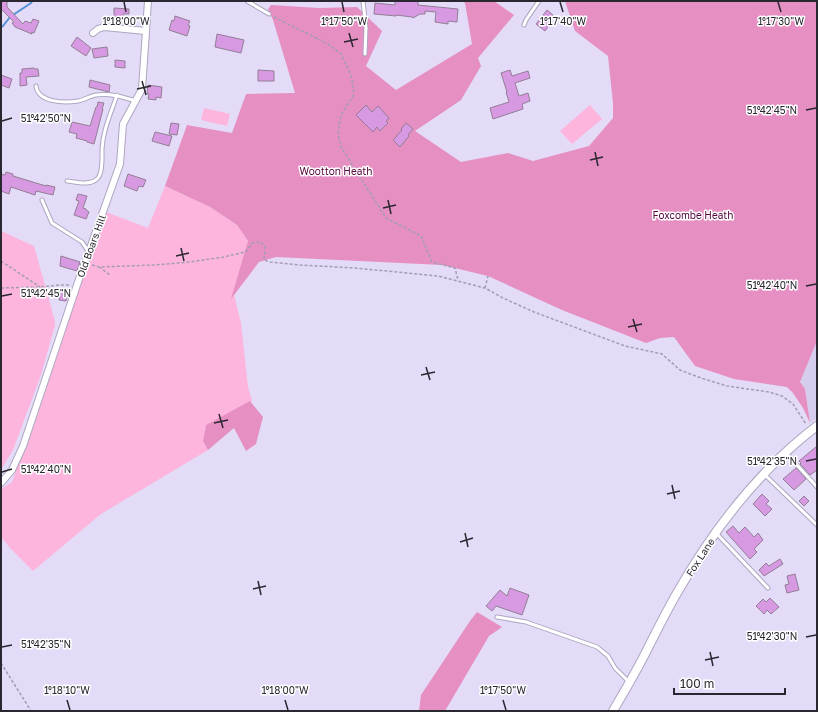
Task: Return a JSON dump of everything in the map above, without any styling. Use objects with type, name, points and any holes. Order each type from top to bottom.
[{"type":"street","name":"Old Boars Hill","points":[[1,483],[12,470],[23,446],[77,285],[120,164],[123,124],[142,89],[148,1]]},
{"type":"street","points":[[93,33],[104,26],[146,31]]},
{"type":"street","name":"Fox Lane","points":[[613,711],[678,592],[715,533],[764,474],[785,453],[814,428]]},
{"type":"lane","points":[[247,1],[269,14]]},
{"type":"lane","points":[[363,1],[366,28],[365,54]]},
{"type":"lane","points":[[524,25],[539,1]]},
{"type":"lane","points":[[36,86],[40,96],[45,99],[61,102],[77,101],[95,95],[117,95],[136,101]]},
{"type":"lane","points":[[67,181],[88,183],[99,178],[106,128],[117,95]]},
{"type":"lane","points":[[42,200],[52,223],[82,242],[89,253]]},
{"type":"lane","points":[[785,453],[817,487]]},
{"type":"lane","points":[[764,474],[817,525]]},
{"type":"lane","points":[[715,533],[768,588]]},
{"type":"lane","points":[[497,617],[526,622],[597,647],[608,656],[616,668],[630,682]]},
{"type":"path","points":[[269,14],[284,23],[328,44],[341,54],[351,76],[354,90],[353,96],[341,115],[338,133],[341,147],[386,218],[421,236],[432,262],[455,268],[458,280]]},
{"type":"path","points":[[99,267],[155,265],[224,257],[245,252],[253,242],[261,242],[265,247],[264,260],[270,262],[407,272],[458,280],[485,288],[534,312],[625,346],[662,354],[680,370],[701,378],[727,386],[769,392],[782,396],[793,404],[814,428]]},
{"type":"path","points":[[1,261],[40,287]]},
{"type":"path","points":[[86,263],[99,267],[110,275]]},
{"type":"path","points":[[485,288],[488,276]]},
{"type":"path","points":[[1,288],[77,285]]},
{"type":"path","points":[[1,663],[31,711]]},
{"type":"shaded area","points":[[590,105],[602,119],[572,144],[560,131]]},
{"type":"shaded area","points":[[204,108],[230,114],[227,126],[201,120]]},
{"type":"shaded area","points":[[165,186],[210,207],[237,225],[248,241],[234,295],[241,323],[248,387],[252,401],[206,425],[203,441],[208,450],[101,514],[33,571],[1,537],[1,489],[12,482],[106,212],[148,228]]},
{"type":"shaded area","points":[[1,231],[34,246],[55,325],[41,375],[13,450],[1,470]]},
{"type":"shaded area","points":[[817,341],[817,418],[810,423],[805,389],[800,382]]},
{"type":"green space","points":[[462,1],[494,1],[514,15],[478,58],[481,66],[461,100],[415,131],[461,162],[508,153],[533,161],[589,146],[613,118],[613,103],[608,56],[575,31],[565,1],[817,1],[817,341],[800,382],[805,389],[810,423],[803,408],[787,387],[734,379],[695,366],[674,337],[660,338],[646,343],[562,310],[488,276],[442,265],[276,257],[259,262],[231,299],[248,241],[237,225],[210,207],[165,186],[187,125],[232,133],[246,94],[295,93],[273,20],[268,9],[271,5],[319,8],[357,7],[382,31],[366,66],[396,90],[472,44],[465,3]]},
{"type":"green space","points":[[250,401],[263,417],[256,444],[246,451],[234,428],[208,450],[203,441],[206,425]]},
{"type":"green space","points":[[477,612],[502,627],[489,636],[445,711],[419,711],[421,695]]},
{"type":"building","points":[[1,1],[7,1],[7,7],[23,24],[25,21],[31,23],[33,19],[39,21],[34,33],[32,32],[32,34],[15,27],[12,23],[14,22],[1,9]]},
{"type":"building","points":[[395,1],[418,1],[418,5],[458,9],[457,22],[448,21],[448,24],[435,22],[436,12],[425,11],[425,14],[420,14],[413,18],[396,15],[374,14],[375,3],[395,5]]},
{"type":"building","points":[[114,8],[129,9],[129,14],[123,14],[123,18],[114,17]]},
{"type":"building","points":[[547,10],[553,15],[548,22],[550,24],[545,31],[536,24]]},
{"type":"building","points":[[175,16],[190,21],[187,36],[169,30]]},
{"type":"building","points":[[217,34],[244,40],[241,53],[215,47]]},
{"type":"building","points":[[77,37],[91,48],[86,56],[71,46]]},
{"type":"building","points":[[107,47],[108,56],[94,58],[92,49]]},
{"type":"building","points":[[115,60],[125,61],[125,68],[115,67]]},
{"type":"building","points":[[22,69],[38,69],[39,76],[26,77],[27,85],[20,86],[20,73],[22,73]]},
{"type":"building","points":[[258,70],[274,71],[274,81],[258,81]]},
{"type":"building","points":[[510,70],[512,76],[528,71],[530,78],[515,83],[519,96],[528,93],[530,101],[522,104],[523,109],[493,119],[490,108],[509,102],[501,73]]},
{"type":"building","points":[[1,75],[12,79],[9,88],[1,85]]},
{"type":"building","points":[[90,80],[110,85],[109,92],[89,87]]},
{"type":"building","points":[[148,85],[162,87],[161,98],[156,97],[156,100],[148,99]]},
{"type":"building","points":[[98,102],[104,103],[94,144],[76,138],[77,134],[69,132],[72,122],[90,126]]},
{"type":"building","points":[[366,105],[372,112],[378,106],[389,118],[386,121],[388,123],[380,131],[377,127],[373,132],[356,115]]},
{"type":"building","points":[[171,123],[179,124],[177,135],[169,134]]},
{"type":"building","points":[[406,123],[413,129],[400,147],[393,140]]},
{"type":"building","points":[[155,132],[172,136],[169,146],[152,141]]},
{"type":"building","points":[[6,172],[13,174],[13,176],[46,186],[55,187],[53,195],[36,191],[35,195],[11,187],[9,194],[1,191],[1,174],[5,175]]},
{"type":"building","points":[[128,174],[146,180],[143,187],[139,186],[137,191],[124,186]]},
{"type":"building","points":[[78,194],[87,196],[83,208],[89,212],[86,219],[74,215],[79,201],[76,200]]},
{"type":"building","points":[[61,256],[80,262],[77,271],[60,266]]},
{"type":"building","points":[[62,288],[69,290],[66,301],[59,300]]},
{"type":"building","points":[[817,446],[817,470],[810,475],[799,461]]},
{"type":"building","points":[[796,468],[806,479],[794,490],[783,479]]},
{"type":"building","points":[[762,494],[769,501],[766,504],[772,509],[765,516],[753,504]]},
{"type":"building","points":[[804,496],[809,501],[804,506],[799,501]]},
{"type":"building","points":[[733,526],[739,533],[745,527],[754,537],[758,533],[763,540],[754,549],[757,552],[750,559],[726,532]]},
{"type":"building","points":[[780,559],[783,564],[764,576],[759,570],[766,563],[769,566]]},
{"type":"building","points":[[795,574],[799,590],[787,593],[785,585],[789,584],[787,576]]},
{"type":"building","points":[[510,588],[529,595],[522,615],[496,606],[492,611],[486,606],[500,590],[507,596]]},
{"type":"building","points":[[770,598],[779,607],[771,614],[767,610],[764,614],[756,606],[763,599],[766,602]]},
{"type":"waterway","points":[[1,27],[10,17],[32,1]]},
{"type":"park label","name":"Wootton Heath","points":[[336,171]]},
{"type":"park label","name":"Foxcombe Heath","points":[[693,215]]}]
